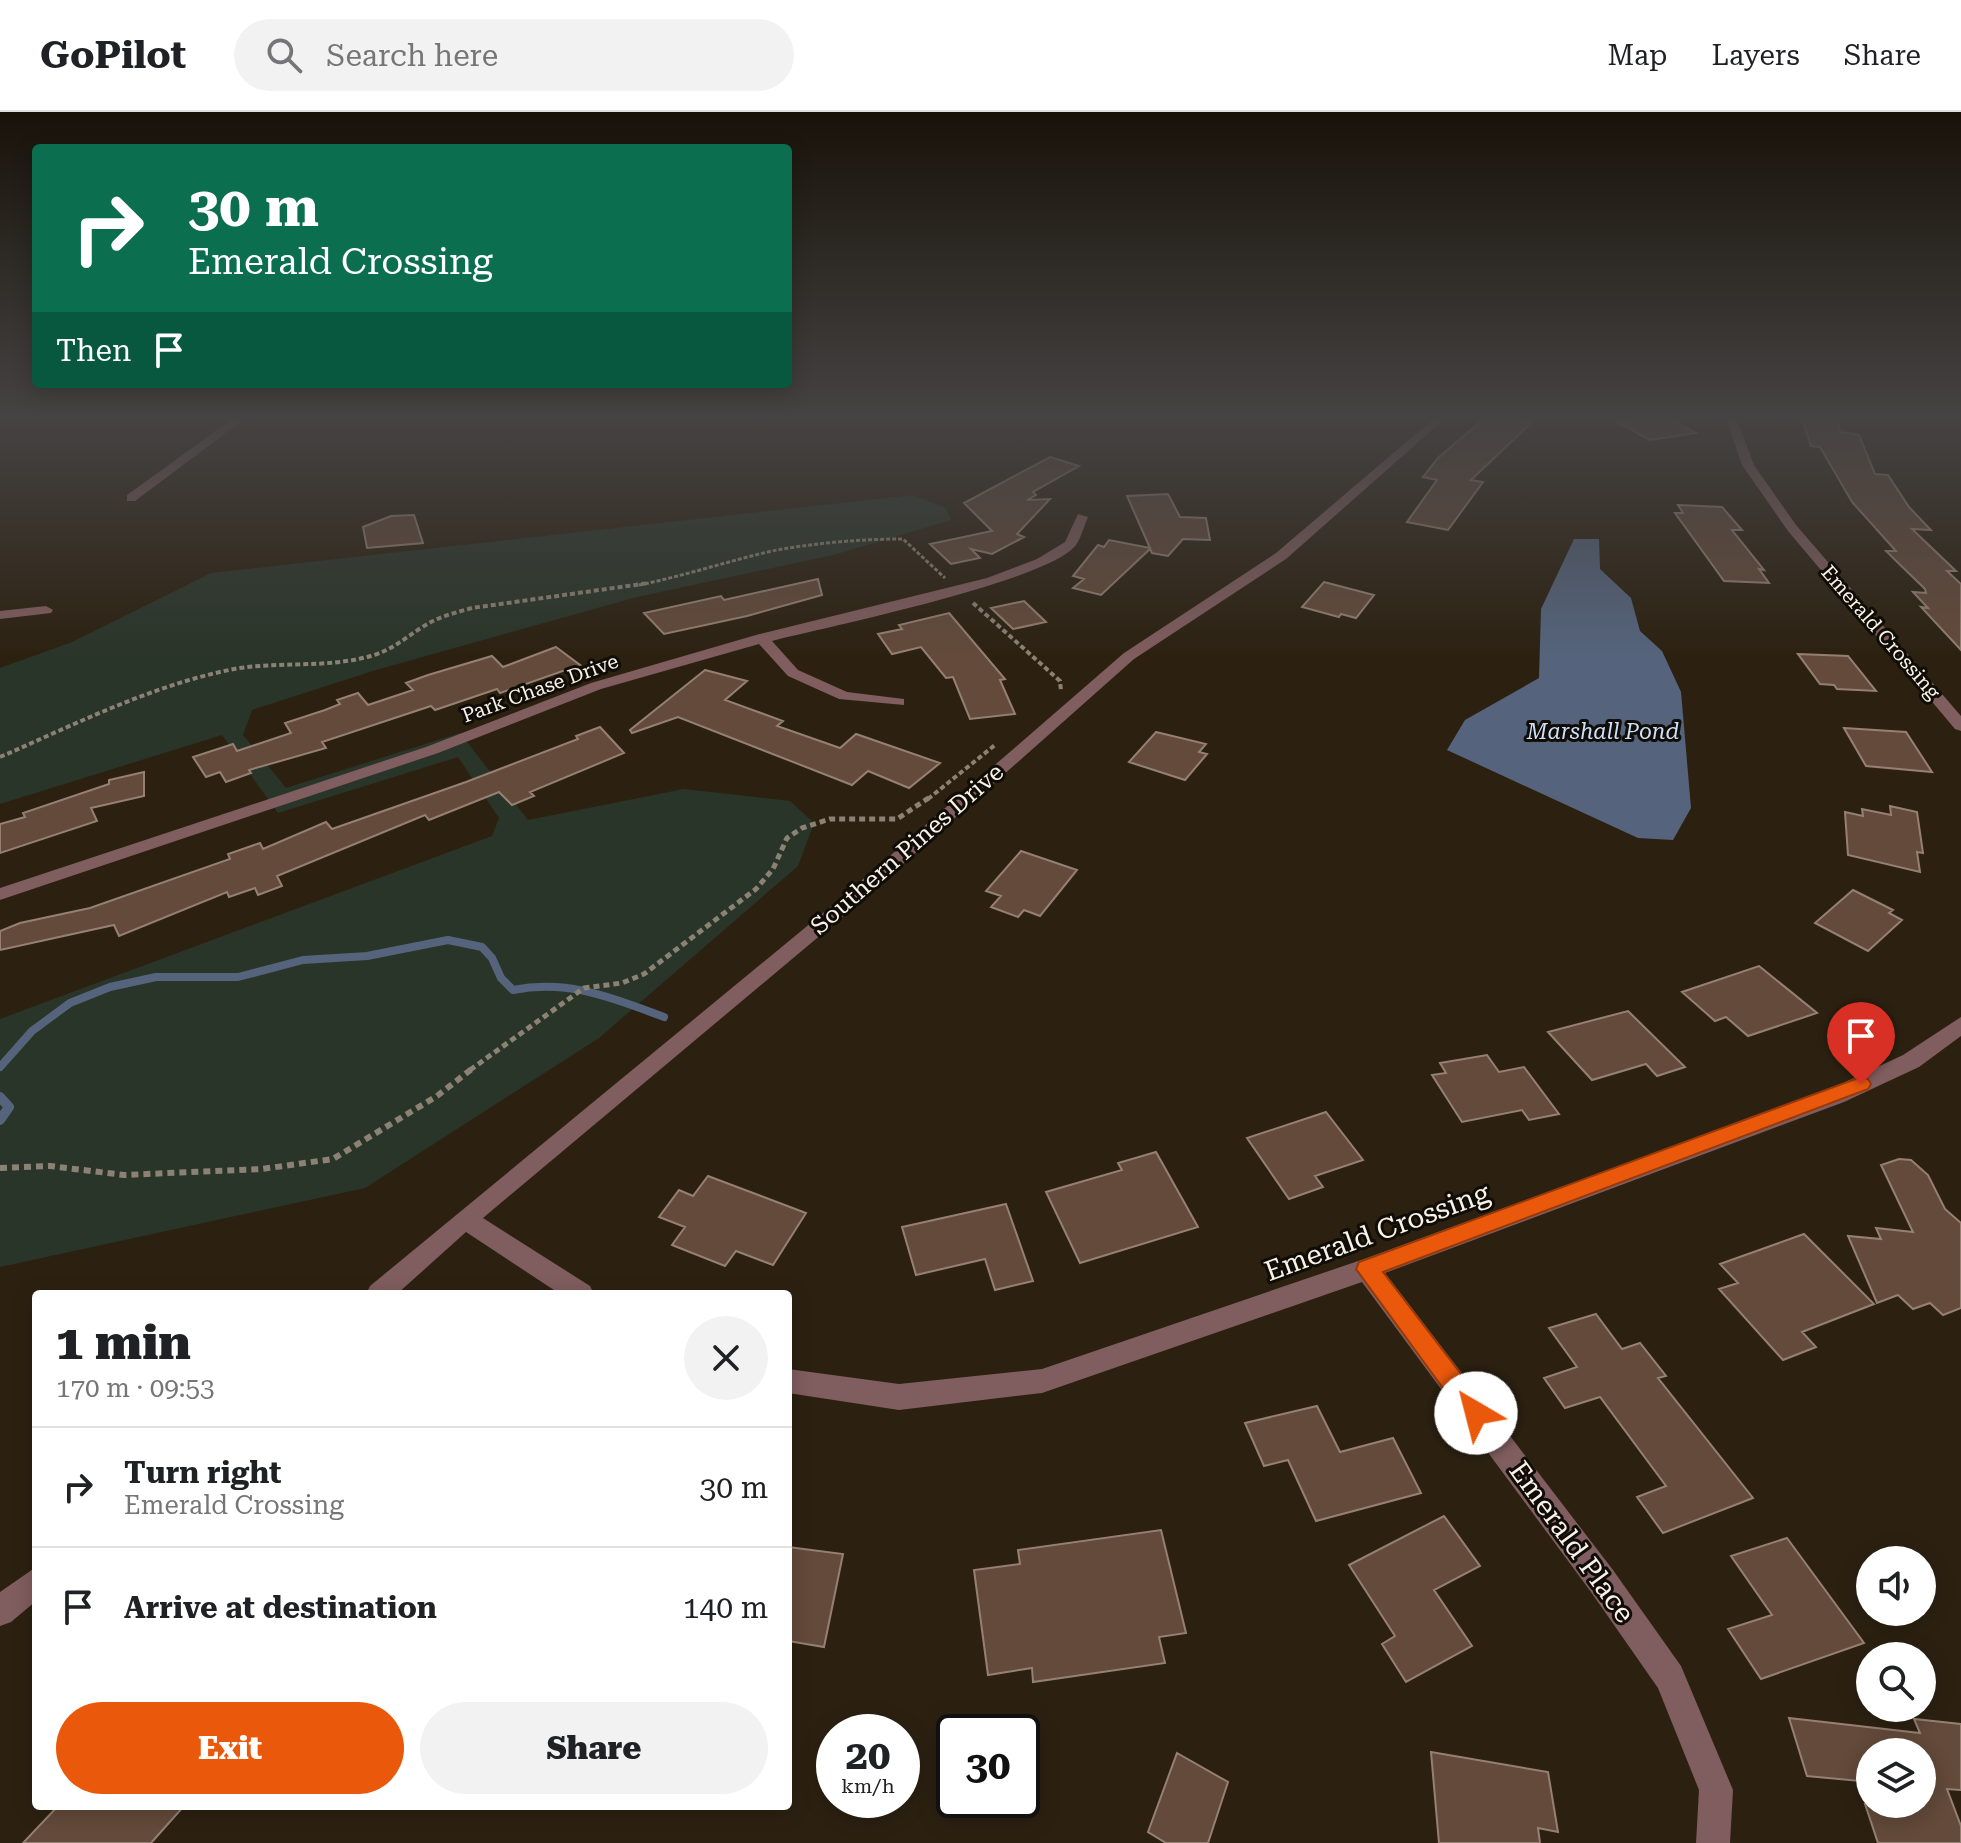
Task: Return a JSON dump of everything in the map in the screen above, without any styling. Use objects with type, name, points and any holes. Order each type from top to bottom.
[{"type":"street","name":"Southern Pines Drive","points":[[384,1290],[853,898],[1129,656],[1281,556],[1351,496]]},
{"type":"street","name":"Emerald Crossing","points":[[1769,496],[1792,528],[1961,726]]},
{"type":"street","name":"Park Chase Drive","points":[[0,894],[432,750],[596,686],[761,638],[992,581],[1042,562],[1070,544],[1082,517]]},
{"type":"street","points":[[0,615],[46,610]]},
{"type":"street","points":[[761,638],[793,673],[844,696],[899,702]]},
{"type":"street","name":"Emerald Crossing","points":[[792,1382],[899,1397],[1042,1381],[1367,1269],[1836,1096],[1911,1061],[1961,1025]]},
{"type":"street","points":[[465,1219],[575,1290]]},
{"type":"street","name":"Emerald Place","points":[[1367,1269],[1602,1581],[1670,1677],[1716,1790],[1713,1843]]},
{"type":"street","points":[[0,1611],[32,1585]]},
{"type":"path","points":[[0,757],[171,686],[236,669],[343,661],[374,655],[402,643],[422,627],[445,615],[472,608],[636,586],[686,576],[774,551],[883,539],[903,539],[1060,681],[1061,691],[1049,701]]},
{"type":"path","points":[[0,1168],[50,1166],[124,1175],[262,1169],[333,1159],[437,1096],[514,1036],[584,988],[622,983],[644,974],[756,889],[773,869],[787,838],[802,828],[830,819],[897,819],[916,809],[1001,740]]},
{"type":"green space","points":[[906,496],[915,496],[946,508],[951,520],[837,554],[637,597],[376,670],[252,710],[243,735],[286,788],[460,733],[528,820],[684,789],[790,801],[814,823],[798,866],[599,1038],[365,1188],[0,1267],[0,1019],[492,836],[499,818],[458,757],[278,813],[222,735],[0,804],[0,668],[72,642],[211,573]]},
{"type":"water","name":"Marshall Pond","points":[[1574,539],[1599,539],[1600,569],[1631,598],[1640,631],[1662,651],[1681,692],[1691,808],[1673,840],[1638,838],[1447,750],[1465,720],[1539,678],[1541,609]]},
{"type":"building","points":[[977,496],[1035,496],[1027,500],[1050,499],[1017,534],[1024,537],[992,554],[971,549],[980,558],[951,564],[930,544],[992,531],[964,503]]},
{"type":"building","points":[[1127,496],[1169,496],[1180,517],[1206,518],[1210,540],[1183,539],[1168,556],[1152,553],[1150,549],[1101,595],[1073,588],[1084,579],[1073,576],[1098,545],[1104,547],[1109,540],[1150,548]]},
{"type":"building","points":[[1426,496],[1473,496],[1448,530],[1407,522]]},
{"type":"building","points":[[1848,496],[1902,496],[1931,530],[1912,529],[1956,571],[1947,571],[1961,584],[1961,650],[1921,607],[1928,608],[1913,592],[1926,593],[1925,589],[1886,551],[1896,551]]},
{"type":"building","points":[[1678,505],[1722,507],[1742,530],[1732,530],[1764,570],[1759,569],[1769,583],[1724,581],[1675,513],[1683,513]]},
{"type":"building","points":[[414,515],[423,543],[367,548],[363,527],[391,516]]},
{"type":"building","points":[[818,579],[822,595],[747,616],[664,634],[644,613],[721,596],[724,600]]},
{"type":"building","points":[[1324,582],[1374,595],[1356,618],[1341,614],[1339,617],[1302,607]]},
{"type":"building","points":[[1024,601],[1046,622],[1013,629],[991,608]]},
{"type":"building","points":[[949,613],[1005,679],[1000,680],[1015,714],[970,719],[953,677],[946,678],[921,647],[892,654],[878,634],[902,629],[899,625]]},
{"type":"building","points":[[556,647],[580,665],[500,693],[497,689],[435,710],[431,706],[322,742],[326,748],[249,770],[251,773],[226,782],[220,772],[206,777],[193,757],[233,744],[237,751],[291,733],[285,723],[340,704],[337,700],[358,693],[368,705],[413,690],[406,683],[428,675],[492,656],[503,667]]},
{"type":"building","points":[[1798,654],[1848,656],[1876,691],[1837,689],[1834,685],[1820,684]]},
{"type":"building","points":[[705,670],[747,681],[725,700],[783,721],[777,726],[840,748],[856,734],[940,763],[909,788],[868,771],[852,785],[678,717],[632,733],[630,730]]},
{"type":"building","points":[[600,727],[624,753],[530,792],[534,796],[512,805],[499,792],[429,820],[425,815],[277,876],[282,886],[258,895],[255,888],[229,897],[227,892],[119,936],[114,925],[0,950],[0,931],[20,923],[90,908],[230,859],[228,854],[260,843],[263,849],[326,822],[332,829],[466,782],[578,739],[576,736]]},
{"type":"building","points":[[1844,728],[1906,732],[1932,772],[1866,766]]},
{"type":"building","points":[[1156,732],[1206,744],[1199,752],[1207,754],[1185,780],[1129,762]]},
{"type":"building","points":[[144,772],[144,796],[91,808],[97,821],[0,853],[0,824],[25,817],[23,813],[109,784],[109,780]]},
{"type":"building","points":[[1890,806],[1917,812],[1923,853],[1917,852],[1920,872],[1848,855],[1845,812],[1863,816],[1862,809],[1891,815]]},
{"type":"building","points":[[1021,851],[1077,870],[1040,916],[1024,910],[1018,917],[991,907],[1001,896],[986,891]]},
{"type":"building","points":[[1853,890],[1893,910],[1889,913],[1902,920],[1868,951],[1815,923]]},
{"type":"building","points":[[1759,966],[1817,1013],[1748,1036],[1726,1017],[1715,1021],[1682,992]]},
{"type":"building","points":[[1628,1011],[1685,1067],[1657,1076],[1646,1064],[1592,1080],[1548,1032]]},
{"type":"building","points":[[1487,1055],[1499,1072],[1524,1067],[1559,1114],[1529,1120],[1522,1110],[1462,1122],[1432,1075],[1446,1073],[1440,1063]]},
{"type":"building","points":[[1326,1112],[1363,1160],[1315,1176],[1323,1187],[1289,1199],[1247,1138]]},
{"type":"building","points":[[1156,1152],[1198,1227],[1080,1263],[1046,1192],[1122,1170],[1118,1163]]},
{"type":"building","points":[[1899,1159],[1911,1160],[1928,1175],[1945,1209],[1961,1223],[1961,1308],[1943,1315],[1930,1303],[1913,1309],[1898,1295],[1877,1303],[1848,1236],[1881,1239],[1876,1228],[1913,1232],[1881,1165]]},
{"type":"building","points":[[708,1176],[806,1213],[773,1265],[736,1251],[725,1266],[672,1245],[685,1227],[659,1217],[679,1190],[693,1196]]},
{"type":"building","points":[[1006,1204],[1033,1281],[995,1290],[985,1259],[916,1275],[902,1227]]},
{"type":"building","points":[[1804,1234],[1874,1304],[1802,1332],[1816,1347],[1783,1360],[1719,1289],[1738,1283],[1720,1264]]},
{"type":"building","points":[[1596,1314],[1622,1349],[1640,1343],[1666,1376],[1658,1378],[1753,1498],[1663,1533],[1637,1497],[1666,1486],[1600,1397],[1565,1408],[1544,1378],[1577,1367],[1549,1328]]},
{"type":"building","points":[[1317,1406],[1340,1452],[1393,1438],[1421,1493],[1316,1521],[1288,1460],[1264,1466],[1245,1423]]},
{"type":"building","points":[[1444,1516],[1480,1566],[1434,1590],[1472,1646],[1406,1682],[1382,1644],[1395,1636],[1349,1565]]},
{"type":"building","points":[[1161,1530],[1186,1633],[1159,1637],[1165,1663],[1033,1682],[1032,1668],[988,1675],[974,1570],[1020,1564],[1018,1550]]},
{"type":"building","points":[[1787,1538],[1863,1642],[1856,1642],[1856,1646],[1761,1679],[1728,1629],[1772,1615],[1731,1556]]},
{"type":"building","points":[[792,1548],[843,1554],[824,1647],[792,1642]]},
{"type":"building","points":[[1789,1718],[1920,1733],[1915,1722],[1961,1724],[1961,1790],[1947,1789],[1961,1826],[1961,1843],[1878,1843],[1870,1818],[1936,1818],[1936,1738],[1856,1738],[1856,1781],[1807,1776]]},
{"type":"building","points":[[1431,1752],[1548,1772],[1558,1832],[1538,1828],[1540,1843],[1439,1843]]},
{"type":"building","points":[[1177,1753],[1228,1782],[1208,1843],[1166,1843],[1148,1832]]},
{"type":"building","points":[[54,1810],[180,1810],[151,1843],[23,1843]]},
{"type":"waterway","points":[[0,1067],[32,1031],[70,1003],[110,987],[156,977],[238,977],[303,960],[367,956],[448,940],[482,947],[492,958],[501,978],[513,990],[553,987],[590,992],[664,1017]]},
{"type":"waterway","points":[[0,1097],[9,1107],[0,1120]]},
{"type":"route","points":[[1476,1413],[1367,1269],[1836,1096],[1861,1084]]}]
